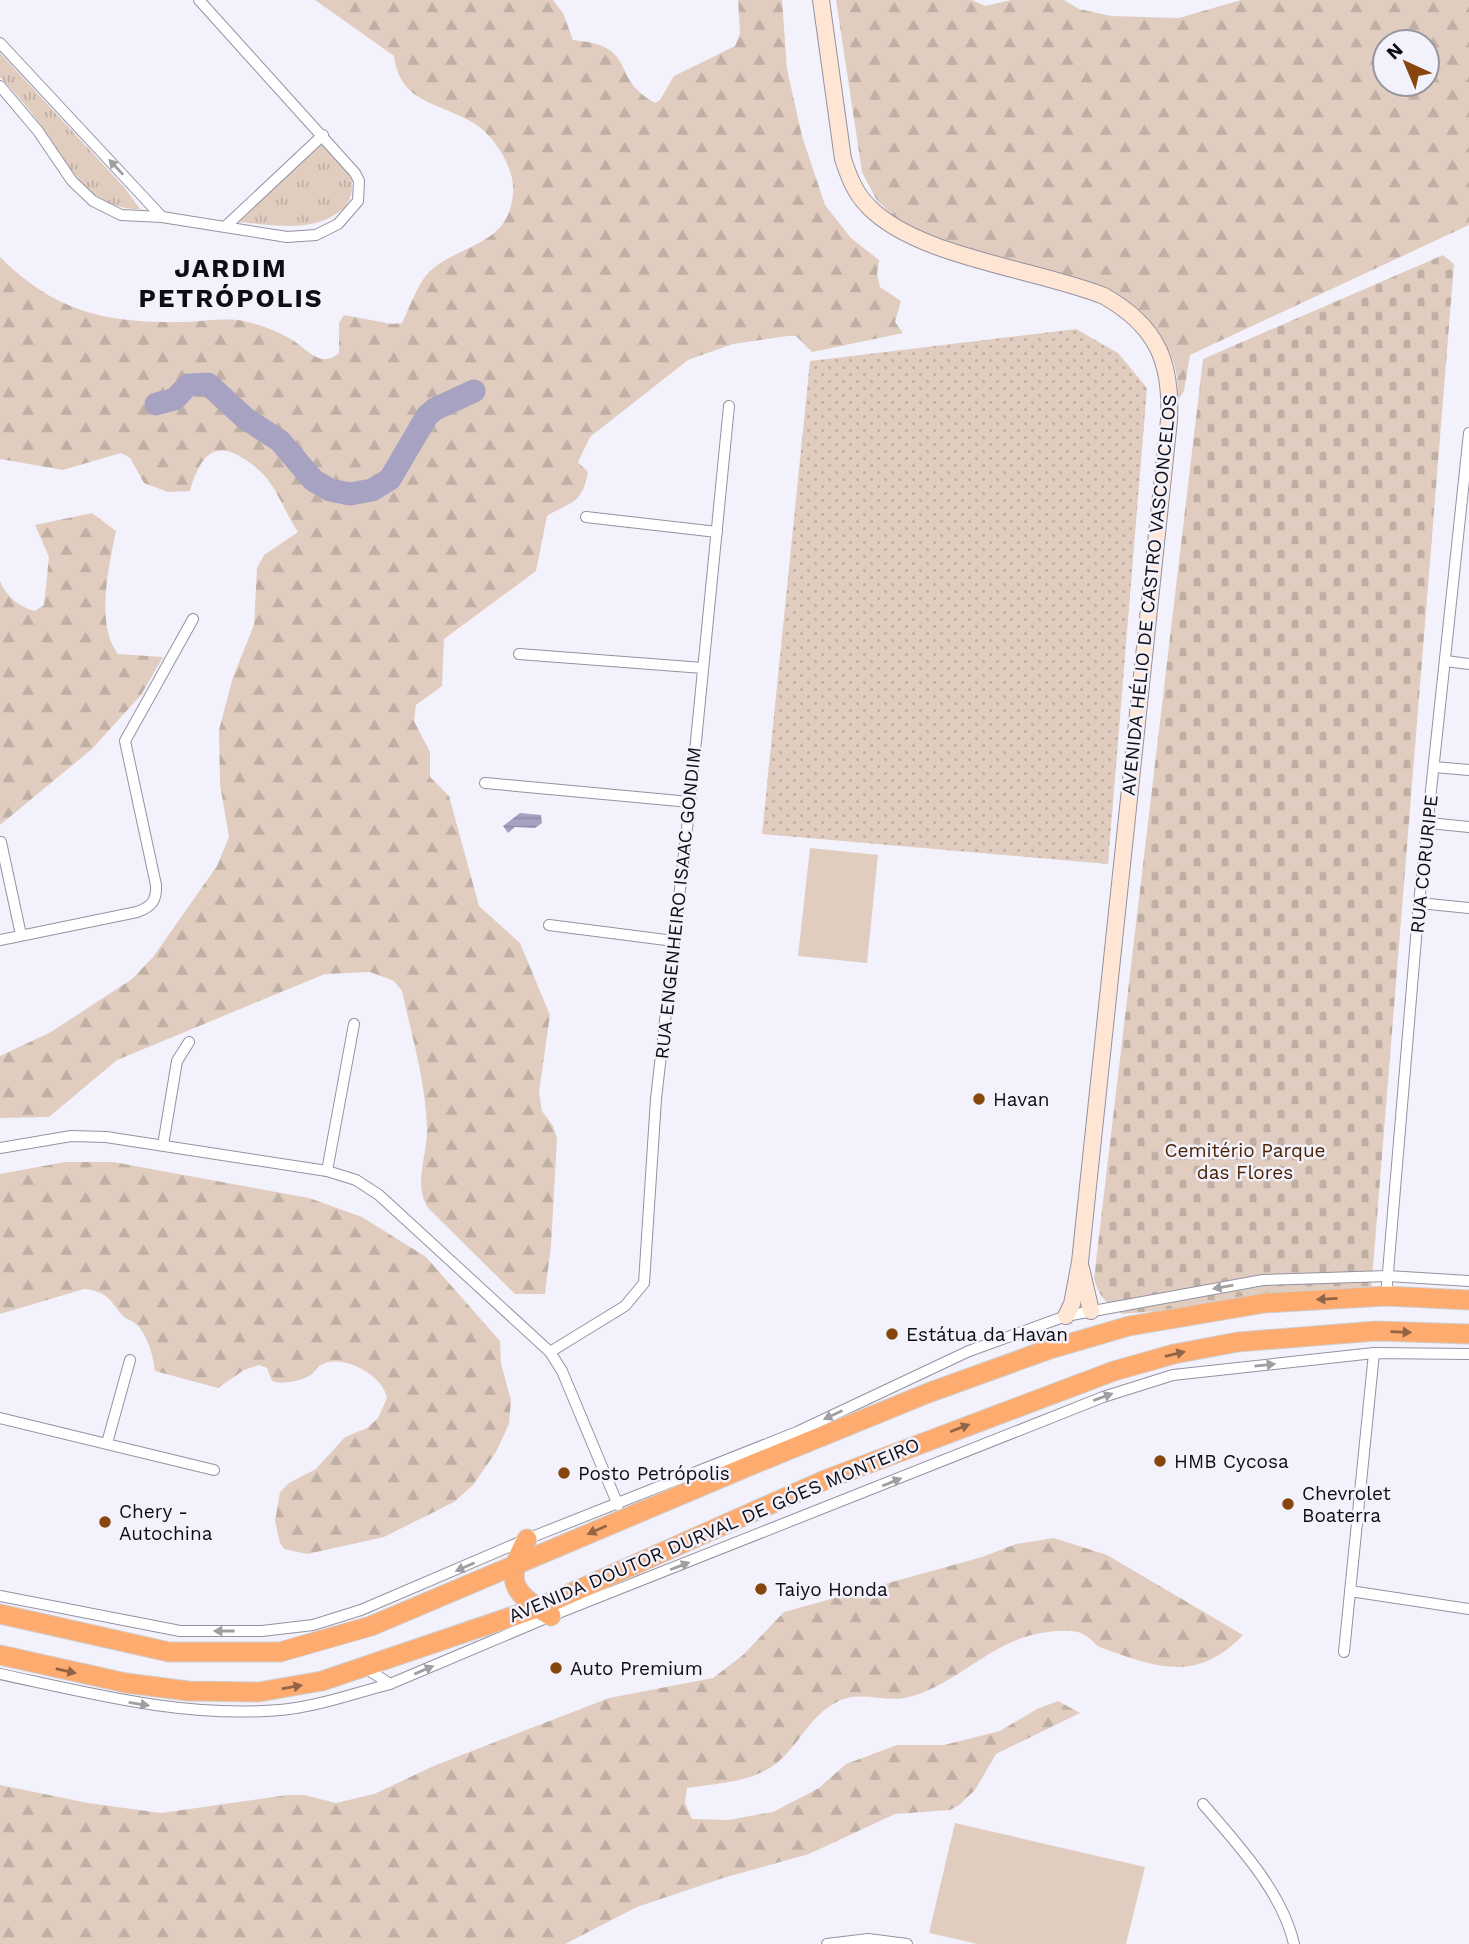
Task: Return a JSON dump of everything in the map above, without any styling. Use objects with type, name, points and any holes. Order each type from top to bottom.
[{"type":"highway","points":[[0,1614],[170,1652],[280,1652],[371,1626],[512,1567],[805,1436],[1003,1366],[1129,1326],[1387,1286],[1469,1300]]},
{"type":"highway","name":"AVENIDA DOUTOR DURVAL DE GÓES MONTEIRO","points":[[0,1655],[127,1683],[224,1693],[259,1692],[300,1686],[544,1612],[825,1480],[1067,1387],[1138,1364],[1238,1342],[1332,1333],[1469,1334]]},
{"type":"highway","points":[[527,1539],[512,1567],[515,1586],[544,1612]]},
{"type":"street","points":[[0,86],[38,131],[64,171],[93,201],[121,215],[162,217],[305,237],[325,232],[349,215],[358,201],[359,181],[323,135],[199,0]]},
{"type":"street","name":"AVENIDA HÉLIO DE CASTRO VASCONCELOS","points":[[821,0],[843,159],[850,180],[868,206],[888,223],[922,242],[1083,288],[1118,304],[1158,346],[1169,373],[1169,421],[1080,1262],[1072,1304],[1066,1316]]},
{"type":"street","points":[[0,43],[162,217]]},
{"type":"street","points":[[226,226],[323,135]]},
{"type":"street","name":"RUA ENGENHEIRO ISAAC GONDIM","points":[[550,1352],[625,1306],[644,1283],[656,1100],[690,802],[729,406]]},
{"type":"street","name":"RUA CORURIPE","points":[[1387,1286],[1419,903],[1469,433]]},
{"type":"street","points":[[586,517],[717,532]]},
{"type":"street","points":[[0,940],[136,912],[151,905],[156,885],[125,741],[193,619]]},
{"type":"street","points":[[519,654],[703,668]]},
{"type":"street","points":[[1446,661],[1469,664]]},
{"type":"street","points":[[1434,766],[1469,770]]},
{"type":"street","points":[[485,783],[690,802]]},
{"type":"street","points":[[1429,823],[1469,827]]},
{"type":"street","points":[[1,842],[21,935]]},
{"type":"street","points":[[1419,903],[1469,908]]},
{"type":"street","points":[[549,926],[674,941]]},
{"type":"street","points":[[327,1171],[354,1024]]},
{"type":"street","points":[[163,1145],[177,1061],[189,1042]]},
{"type":"street","points":[[0,1148],[71,1136],[106,1137],[327,1171],[356,1181],[379,1195],[550,1352],[562,1371],[618,1504]]},
{"type":"street","name":"AVENIDA HÉLIO DE CASTRO VASCONCELOS","points":[[1080,1262],[1091,1311]]},
{"type":"street","points":[[0,1596],[180,1631],[262,1631],[313,1625],[361,1610],[527,1539],[618,1504],[805,1436],[969,1351],[1066,1316],[1264,1280],[1387,1286],[1469,1281]]},
{"type":"street","points":[[1344,1652],[1374,1353]]},
{"type":"street","points":[[0,1674],[91,1695],[214,1713],[283,1710],[390,1684],[544,1612],[1103,1397],[1172,1375],[1374,1353],[1469,1353]]},
{"type":"street","points":[[107,1443],[130,1360]]},
{"type":"street","points":[[0,1418],[214,1470]]},
{"type":"street","points":[[1350,1591],[1469,1609]]},
{"type":"street","points":[[364,1667],[390,1684]]},
{"type":"street","points":[[1203,1804],[1261,1876],[1290,1930],[1294,1944]]},
{"type":"street","points":[[827,1944],[868,1939],[907,1944]]},
{"type":"green space","points":[[315,0],[553,0],[563,13],[573,40],[594,43],[607,49],[622,64],[632,83],[655,103],[660,100],[674,76],[735,46],[740,33],[738,0],[782,0],[787,69],[802,136],[825,205],[851,238],[879,260],[877,274],[880,287],[901,301],[895,322],[903,333],[812,352],[796,336],[788,336],[733,344],[688,360],[590,437],[578,462],[588,472],[586,483],[574,501],[547,516],[536,571],[444,639],[442,686],[416,705],[414,721],[430,752],[430,777],[449,796],[479,906],[520,943],[550,1015],[539,1092],[542,1111],[553,1126],[557,1139],[551,1245],[545,1294],[515,1294],[428,1208],[421,1180],[427,1130],[424,1095],[402,991],[394,981],[370,972],[325,974],[117,1060],[49,1117],[0,1118],[0,1056],[51,1032],[132,979],[153,957],[217,866],[229,837],[220,784],[219,730],[233,677],[254,625],[257,568],[264,555],[298,532],[266,477],[247,460],[225,451],[216,451],[201,464],[190,491],[168,492],[144,483],[130,458],[121,453],[63,470],[0,459],[0,257],[40,290],[82,310],[127,320],[153,322],[229,319],[244,321],[279,333],[313,355],[326,359],[339,353],[339,323],[344,315],[392,324],[402,323],[425,276],[442,262],[494,233],[504,223],[510,209],[513,182],[510,171],[500,151],[486,133],[470,121],[412,92],[398,71],[394,56]]},
{"type":"green space","points":[[836,0],[972,0],[985,6],[1011,0],[1064,0],[1079,9],[1111,16],[1179,18],[1241,0],[1469,0],[1469,225],[1190,355],[1184,391],[1177,402],[1176,373],[1168,349],[1134,308],[906,229],[876,199],[862,172]]},
{"type":"green space","points":[[0,53],[124,187],[140,209],[107,202],[83,184],[35,117],[0,77]]},
{"type":"green space","points":[[323,143],[351,177],[351,194],[344,208],[320,222],[307,225],[280,226],[238,222]]},
{"type":"green space","name":"Cemitério Parque das Flores","points":[[1443,255],[1454,264],[1371,1292],[1122,1314],[1104,1299],[1094,1278],[1203,359]]},
{"type":"green space","points":[[1076,329],[1118,353],[1147,388],[1108,864],[762,834],[810,361]]},
{"type":"green space","points":[[92,513],[116,531],[105,611],[111,642],[118,654],[163,657],[141,695],[92,749],[0,825],[0,581],[9,596],[24,607],[35,611],[44,605],[49,557],[35,525]]},
{"type":"green space","points":[[810,848],[878,855],[867,963],[798,956]]},
{"type":"green space","points":[[65,1162],[113,1162],[309,1198],[362,1217],[426,1257],[500,1341],[501,1364],[511,1400],[509,1424],[496,1452],[473,1485],[454,1502],[384,1537],[307,1554],[284,1549],[275,1521],[280,1492],[289,1483],[316,1469],[345,1437],[367,1428],[378,1418],[387,1398],[384,1389],[360,1368],[339,1362],[329,1362],[318,1367],[309,1376],[285,1382],[272,1381],[267,1368],[259,1365],[244,1370],[218,1388],[155,1371],[149,1346],[141,1329],[123,1316],[108,1298],[92,1290],[84,1289],[0,1314],[0,1174]]},
{"type":"green space","points":[[1054,1538],[1107,1555],[1243,1635],[1209,1660],[1176,1667],[1141,1661],[1102,1648],[1073,1631],[1028,1636],[1012,1642],[921,1693],[896,1699],[853,1697],[837,1702],[818,1715],[786,1755],[768,1769],[734,1781],[687,1788],[685,1803],[692,1819],[728,1820],[773,1812],[819,1788],[846,1764],[897,1745],[944,1745],[1000,1731],[1037,1709],[1058,1701],[1080,1713],[996,1754],[975,1790],[950,1810],[895,1814],[809,1854],[723,1878],[637,1907],[565,1944],[0,1944],[0,1785],[88,1803],[161,1813],[288,1795],[304,1795],[336,1803],[374,1794],[436,1765],[609,1698],[713,1678],[743,1655],[784,1612],[982,1557],[1016,1544]]},
{"type":"green space","points":[[955,1823],[1145,1867],[1126,1944],[978,1944],[929,1933]]},
{"type":"shaded area","points":[[520,813],[541,815],[542,823],[535,828],[515,827],[508,833],[503,826]]},
{"type":"waterway","points":[[156,404],[175,399],[188,385],[208,384],[245,418],[280,441],[313,480],[330,490],[350,494],[372,490],[390,479],[427,416],[435,409],[474,391]]},
{"type":"place","name":"Havan","points":[[979,1099]]},
{"type":"place","name":"Estátua da Havan","points":[[892,1334]]},
{"type":"place","name":"HMB Cycosa","points":[[1160,1461]]},
{"type":"place","name":"Posto Petrópolis","points":[[564,1473]]},
{"type":"place","name":"Chevrolet Boaterra","points":[[1288,1504]]},
{"type":"place","name":"Chery - Autochina","points":[[105,1522]]},
{"type":"place","name":"Taiyo Honda","points":[[761,1589]]},
{"type":"place","name":"Auto Premium","points":[[556,1668]]},
{"type":"district","name":"JARDIM PETRÓPOLIS","points":[[231,283]]}]
